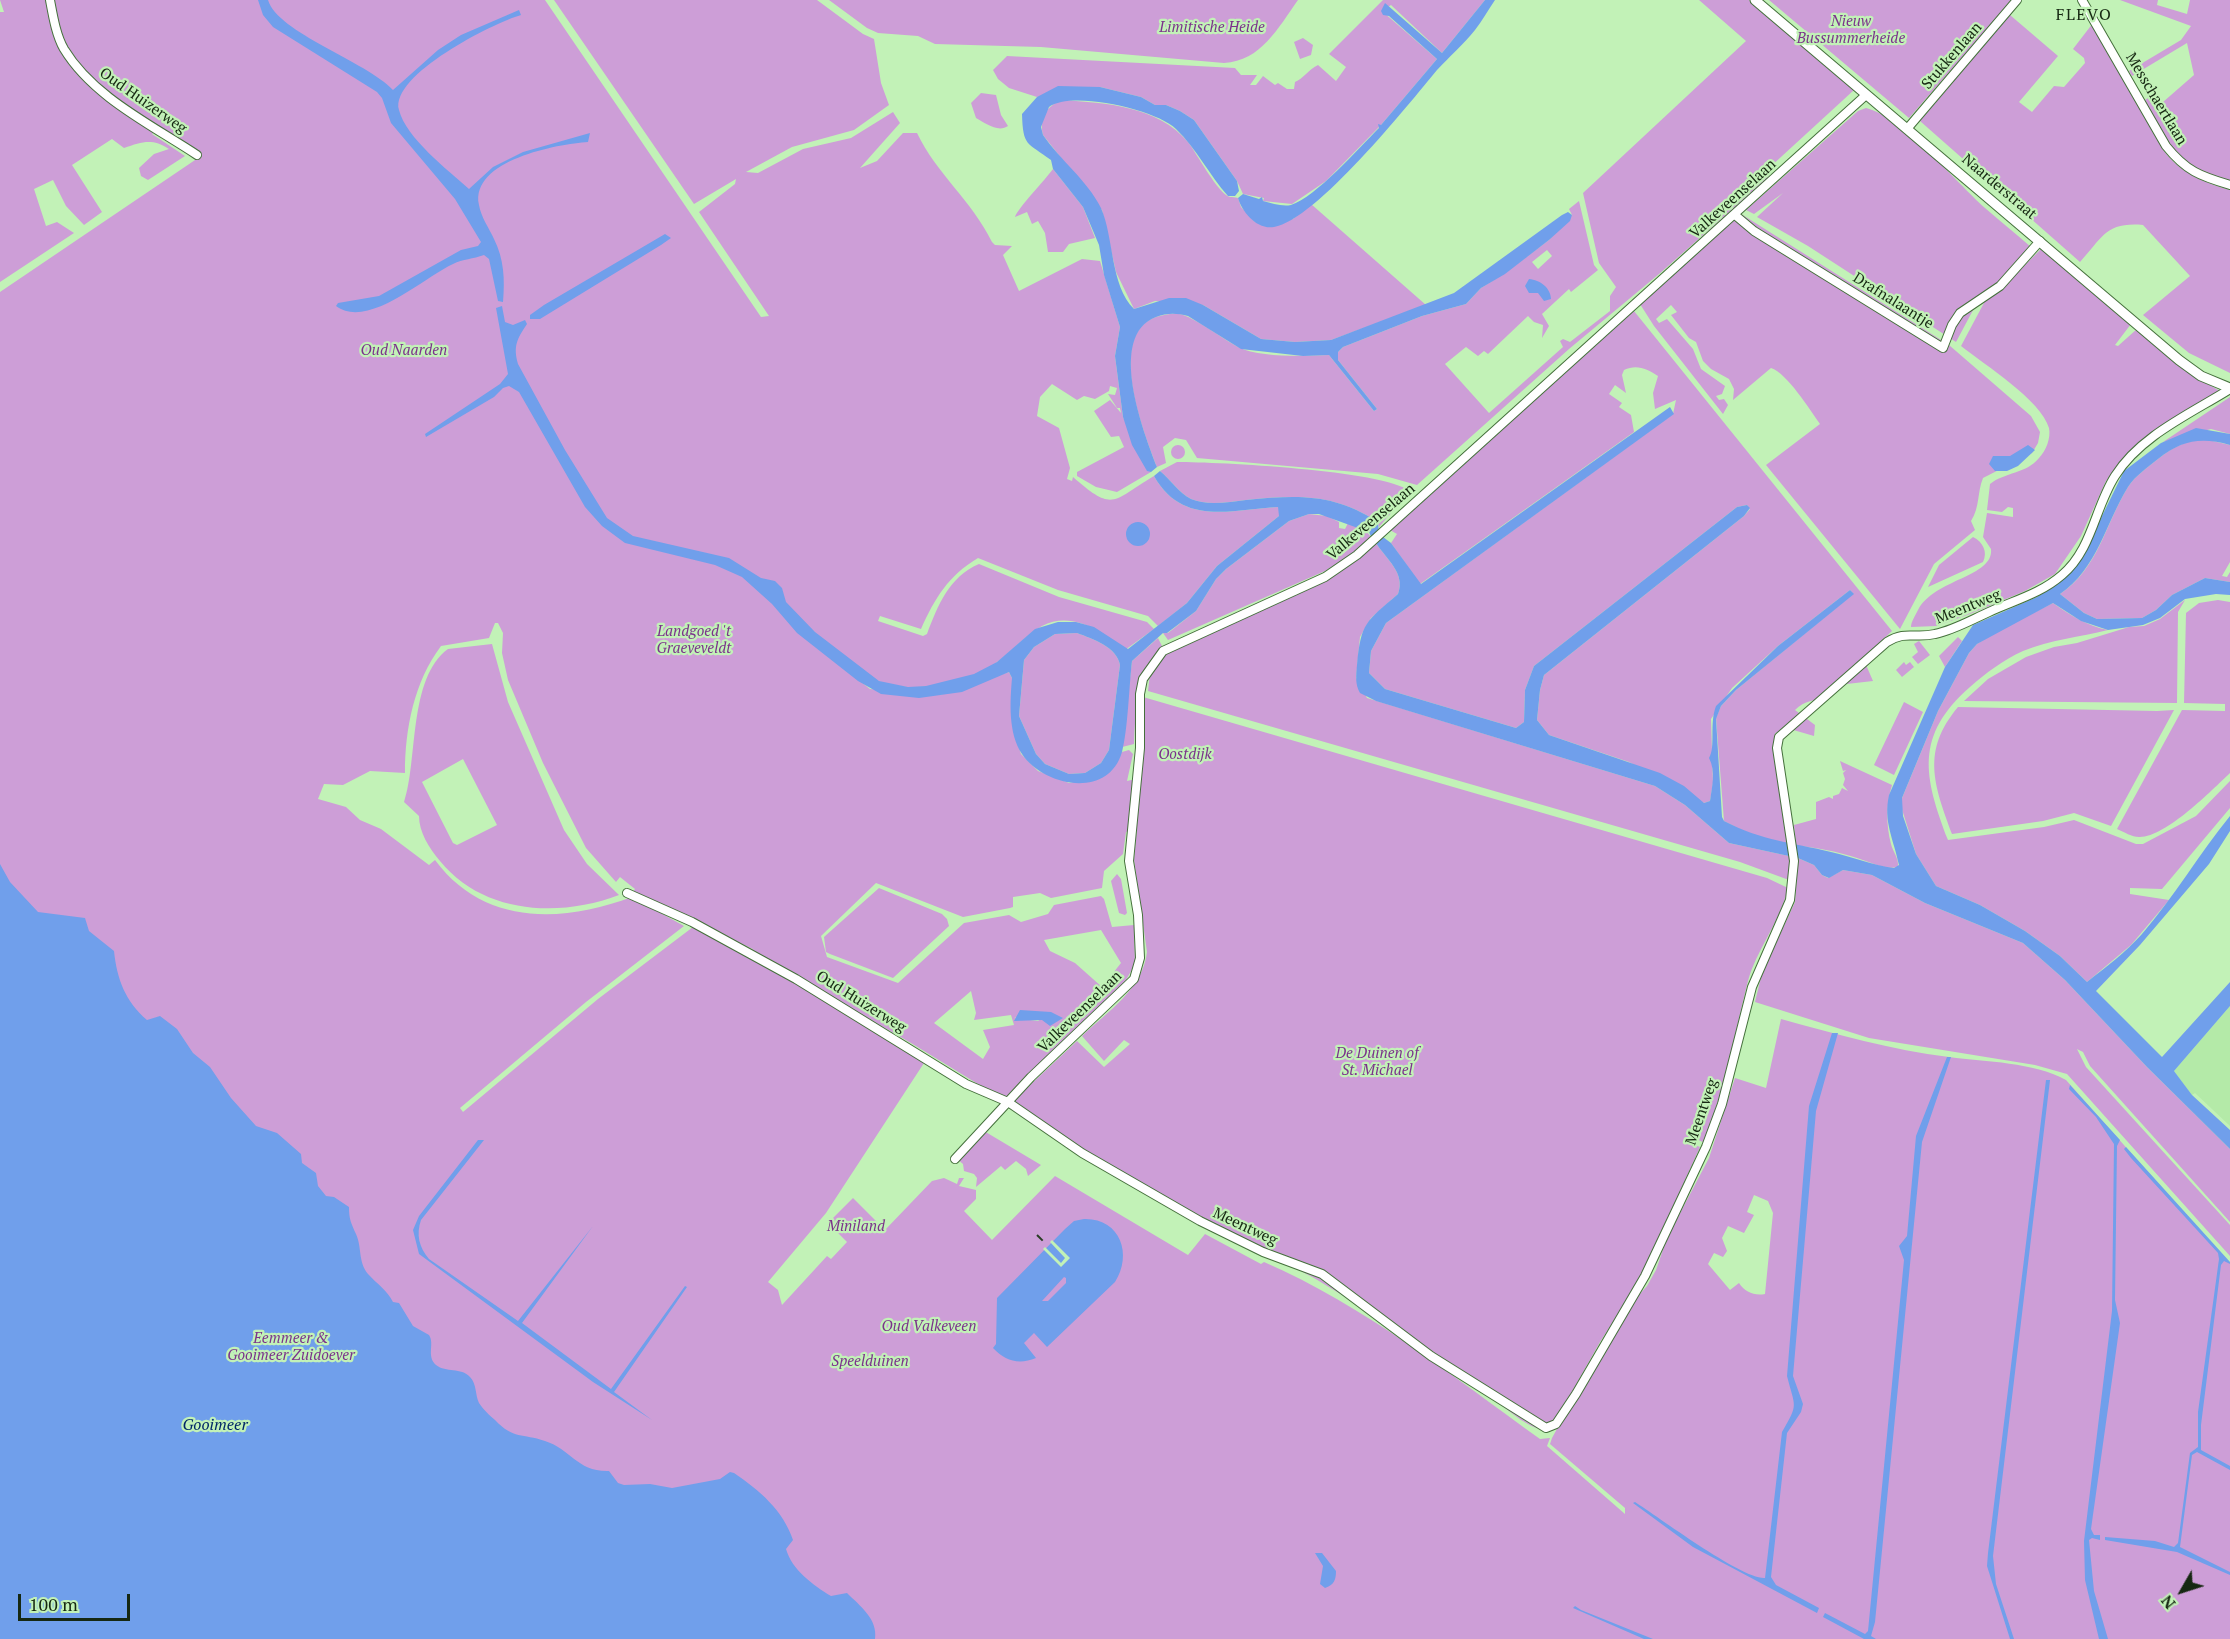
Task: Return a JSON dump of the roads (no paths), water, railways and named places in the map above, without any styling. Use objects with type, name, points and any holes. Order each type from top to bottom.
[{"type":"street","name":"Oud Huizerweg","points":[[50,0],[63,47],[87,78],[109,96],[197,155]]},
{"type":"street","name":"Naarderstraat","points":[[1755,0],[2179,360],[2201,376],[2230,388]]},
{"type":"street","name":"Stukkenlaan","points":[[1907,129],[2017,0]]},
{"type":"street","name":"Messchaertlaan","points":[[2082,0],[2166,146],[2195,174],[2230,185]]},
{"type":"street","name":"Valkeveenselaan","points":[[1008,1102],[1134,979],[1140,958],[1138,915],[1129,861],[1140,748],[1140,694],[1149,669],[1167,648],[1325,577],[1369,546],[1866,95]]},
{"type":"street","name":"Drafnalaantje","points":[[1735,215],[1754,231],[1943,348],[1960,313],[2000,286],[2040,241]]},
{"type":"street","name":"Meentweg","points":[[1008,1102],[1083,1153],[1200,1221],[1263,1252],[1322,1274],[1431,1356],[1546,1428],[1556,1424],[1645,1275],[1706,1147],[1722,1104],[1752,987],[1790,900],[1794,861],[1777,748],[1779,737],[1899,635],[1932,635],[1956,628],[1990,611],[2023,600],[2063,575],[2084,548],[2114,477],[2135,448],[2230,388]]},
{"type":"street","name":"Oud Huizerweg","points":[[627,892],[692,922],[796,979],[966,1084],[1008,1102]]},
{"type":"street","points":[[954,1159],[1008,1102]]},
{"type":"water","points":[[258,0],[268,0],[275,12],[288,24],[363,68],[393,90],[438,50],[461,35],[519,10],[521,15],[468,39],[426,67],[410,82],[401,96],[399,110],[403,121],[419,142],[469,189],[493,167],[523,152],[590,133],[588,142],[557,146],[519,157],[488,176],[480,189],[480,209],[502,262],[503,302],[498,301],[489,259],[484,255],[453,264],[379,307],[349,312],[336,306],[338,303],[379,296],[461,250],[478,246],[481,242],[455,199],[391,123],[382,98],[377,92],[273,27],[263,15]]},
{"type":"water","points":[[1485,0],[1495,0],[1480,23],[1336,183],[1292,220],[1268,227],[1251,219],[1238,198],[1243,194],[1259,199],[1262,197],[1263,201],[1288,205],[1301,200],[1337,171],[1379,128],[1378,124],[1381,125],[1437,59],[1389,16],[1383,15],[1381,11],[1385,3],[1442,53]]},
{"type":"water","points":[[1058,86],[1100,87],[1141,97],[1155,105],[1166,105],[1180,111],[1194,120],[1237,181],[1239,191],[1235,196],[1228,196],[1197,153],[1176,129],[1151,115],[1114,104],[1094,101],[1060,102],[1049,107],[1041,127],[1043,135],[1089,188],[1101,208],[1116,274],[1126,299],[1134,309],[1169,298],[1186,298],[1203,305],[1261,339],[1295,342],[1331,340],[1454,293],[1562,215],[1568,212],[1572,215],[1570,221],[1549,240],[1505,274],[1481,288],[1466,304],[1422,316],[1343,347],[1338,352],[1338,360],[1377,409],[1374,411],[1329,355],[1303,356],[1241,349],[1188,316],[1172,314],[1156,317],[1141,328],[1133,344],[1131,364],[1138,410],[1157,467],[1151,472],[1147,471],[1132,445],[1123,417],[1115,356],[1120,327],[1104,275],[1099,245],[1083,207],[1053,169],[1051,160],[1028,143],[1025,138],[1022,114],[1037,97]]},
{"type":"water","points":[[665,234],[671,238],[540,319],[530,319],[530,315],[544,305]]},
{"type":"water","points":[[1529,279],[1544,285],[1551,299],[1544,301],[1538,293],[1529,293],[1525,286]]},
{"type":"water","points":[[502,306],[505,322],[513,325],[525,320],[527,324],[516,347],[518,364],[565,450],[607,518],[633,536],[729,558],[761,578],[775,581],[782,588],[786,602],[815,632],[879,681],[908,687],[926,686],[974,674],[997,662],[1035,629],[1058,622],[1076,622],[1094,627],[1128,649],[1187,603],[1217,566],[1279,516],[1278,507],[1225,512],[1193,509],[1178,502],[1165,492],[1154,476],[1160,471],[1186,496],[1197,501],[1211,503],[1299,497],[1330,501],[1362,513],[1378,522],[1379,535],[1373,541],[1369,532],[1319,514],[1309,514],[1289,521],[1226,569],[1216,579],[1196,611],[1167,633],[1163,633],[1132,661],[1124,743],[1115,767],[1103,777],[1090,782],[1075,783],[1059,780],[1032,765],[1017,746],[1012,727],[1012,678],[1009,672],[962,692],[919,698],[881,694],[858,681],[797,633],[772,604],[742,577],[715,565],[625,543],[602,526],[585,507],[519,392],[509,386],[426,437],[425,434],[500,384],[508,374],[496,308]],"holes":[[[1077,633],[1109,649],[1114,653],[1120,665],[1109,750],[1101,763],[1085,773],[1069,774],[1045,764],[1036,754],[1019,716],[1024,660],[1034,647],[1055,634]]]},
{"type":"water","points":[[1670,407],[1674,414],[1386,623],[1371,651],[1369,673],[1385,689],[1516,728],[1524,722],[1525,690],[1534,666],[1737,507],[1747,505],[1750,508],[1744,516],[1544,675],[1537,720],[1549,735],[1660,773],[1684,786],[1704,803],[1710,801],[1713,774],[1709,758],[1716,706],[1778,646],[1850,590],[1854,594],[1736,690],[1721,706],[1716,719],[1722,817],[1724,821],[1738,828],[1764,837],[1894,868],[1899,865],[1888,822],[1889,795],[1945,667],[1973,625],[2037,597],[2056,585],[2070,572],[2081,559],[2124,471],[2161,443],[2196,428],[2230,434],[2230,445],[2210,441],[2184,444],[2167,453],[2138,475],[2120,501],[2100,545],[2083,572],[2060,594],[2084,613],[2097,619],[2142,618],[2156,610],[2172,595],[2205,578],[2230,582],[2230,595],[2216,594],[2185,599],[2160,618],[2143,625],[2108,630],[2081,621],[2053,603],[1977,644],[1969,653],[1938,711],[1902,798],[1903,816],[1916,854],[1936,886],[1980,905],[2025,931],[2060,956],[2087,982],[2123,953],[2142,934],[2230,816],[2230,831],[2209,864],[2140,945],[2096,991],[2162,1057],[2230,982],[2230,1006],[2174,1071],[2192,1095],[2230,1130],[2230,1149],[2147,1067],[2065,980],[2023,943],[1925,903],[1872,875],[1843,870],[1829,878],[1822,875],[1814,865],[1798,858],[1729,843],[1685,805],[1655,786],[1376,701],[1360,693],[1356,673],[1363,631],[1372,617],[1398,594],[1400,586],[1394,567],[1376,543],[1383,537],[1391,543],[1421,584]]},
{"type":"water","points":[[2028,445],[2035,450],[2018,466],[2007,471],[1995,471],[1989,464],[1993,456],[2010,456]]},
{"type":"water","points":[[1138,522],[1146,526],[1150,534],[1146,542],[1138,546],[1130,542],[1126,534],[1130,526]]},
{"type":"water","name":"Gooimeer","points":[[0,864],[10,882],[38,912],[85,918],[89,931],[114,951],[123,989],[139,1013],[147,1020],[160,1016],[177,1029],[193,1053],[210,1067],[231,1098],[256,1126],[277,1133],[301,1154],[302,1163],[316,1173],[318,1186],[326,1196],[334,1197],[349,1207],[363,1265],[368,1274],[393,1302],[399,1303],[413,1326],[429,1335],[431,1354],[436,1365],[462,1372],[470,1377],[474,1383],[479,1403],[502,1426],[518,1435],[554,1445],[589,1468],[609,1471],[618,1483],[624,1485],[650,1484],[672,1488],[720,1479],[730,1472],[734,1473],[761,1494],[783,1519],[793,1540],[786,1549],[798,1570],[810,1582],[831,1596],[847,1593],[871,1619],[875,1639],[0,1639]]},
{"type":"water","points":[[1020,1010],[1051,1012],[1063,1018],[1050,1026],[1042,1020],[1014,1021]]},
{"type":"water","points":[[1832,1033],[1838,1033],[1816,1111],[1793,1376],[1803,1404],[1801,1412],[1787,1433],[1771,1577],[1776,1585],[1819,1608],[1817,1613],[1693,1547],[1633,1503],[1635,1502],[1720,1559],[1754,1576],[1765,1578],[1782,1432],[1794,1405],[1787,1376],[1809,1106]]},
{"type":"water","points":[[1947,1057],[1951,1057],[1922,1142],[1875,1622],[1871,1636],[1876,1639],[1864,1639],[1823,1617],[1825,1613],[1865,1634],[1868,1631],[1904,1260],[1899,1246],[1907,1236],[1916,1136]]},
{"type":"water","points":[[2046,1080],[2050,1080],[1993,1556],[1996,1584],[2014,1639],[2010,1639],[1987,1566]]},
{"type":"water","points":[[2070,1085],[2120,1140],[2117,1146],[2115,1300],[2120,1323],[2091,1529],[2094,1535],[2100,1535],[2100,1540],[2092,1538],[2089,1540],[2094,1591],[2108,1639],[2099,1639],[2085,1580],[2084,1541],[2112,1311],[2114,1144],[2096,1117],[2069,1089]]},
{"type":"water","points":[[478,1140],[484,1140],[421,1220],[419,1236],[429,1259],[518,1321],[593,1226],[522,1323],[611,1389],[685,1286],[687,1287],[614,1392],[652,1420],[593,1382],[419,1254],[413,1230],[419,1216]]},
{"type":"water","points":[[2126,1147],[2230,1262],[2230,1264],[2224,1261],[2221,1265],[2201,1425],[2201,1450],[2230,1466],[2230,1470],[2197,1452],[2192,1455],[2180,1547],[2230,1572],[2230,1575],[2177,1552],[2105,1540],[2105,1537],[2155,1541],[2174,1547],[2178,1543],[2190,1453],[2198,1447],[2198,1412],[2219,1259],[2218,1253],[2131,1158],[2124,1149]]},
{"type":"water","points":[[1096,1220],[1107,1224],[1114,1231],[1123,1249],[1123,1260],[1115,1282],[1047,1347],[1034,1333],[1024,1343],[1036,1358],[1024,1361],[1007,1359],[993,1348],[996,1344],[997,1298],[1074,1221]],"holes":[[[1064,1277],[1066,1283],[1048,1301],[1042,1301]]]},
{"type":"water","points":[[1315,1553],[1322,1553],[1336,1571],[1334,1582],[1325,1588],[1320,1584],[1323,1566]]},
{"type":"water","points":[[1575,1606],[1653,1639],[1644,1639],[1573,1608]]},
{"type":"railway","points":[[1037,1235],[1047,1245]]},
{"type":"district","name":"FLEVO","points":[[2084,15]]},
{"type":"park label","name":"Limitische Heide","points":[[1212,28]]},
{"type":"park label","name":"Nieuw Bussummerheide","points":[[1851,30]]},
{"type":"park label","name":"Oud Naarden","points":[[404,351]]},
{"type":"park label","name":"Landgoed 't Graeveveldt","points":[[694,640]]},
{"type":"park label","name":"Oostdijk","points":[[1185,755]]},
{"type":"park label","name":"De Duinen of St. Michael","points":[[1377,1062]]},
{"type":"park label","name":"Miniland","points":[[856,1227]]},
{"type":"park label","name":"Oud Valkeveen","points":[[929,1327]]},
{"type":"park label","name":"Eemmeer & Gooimeer Zuidoever","points":[[291,1348]]},
{"type":"park label","name":"Speelduinen","points":[[870,1362]]}]
